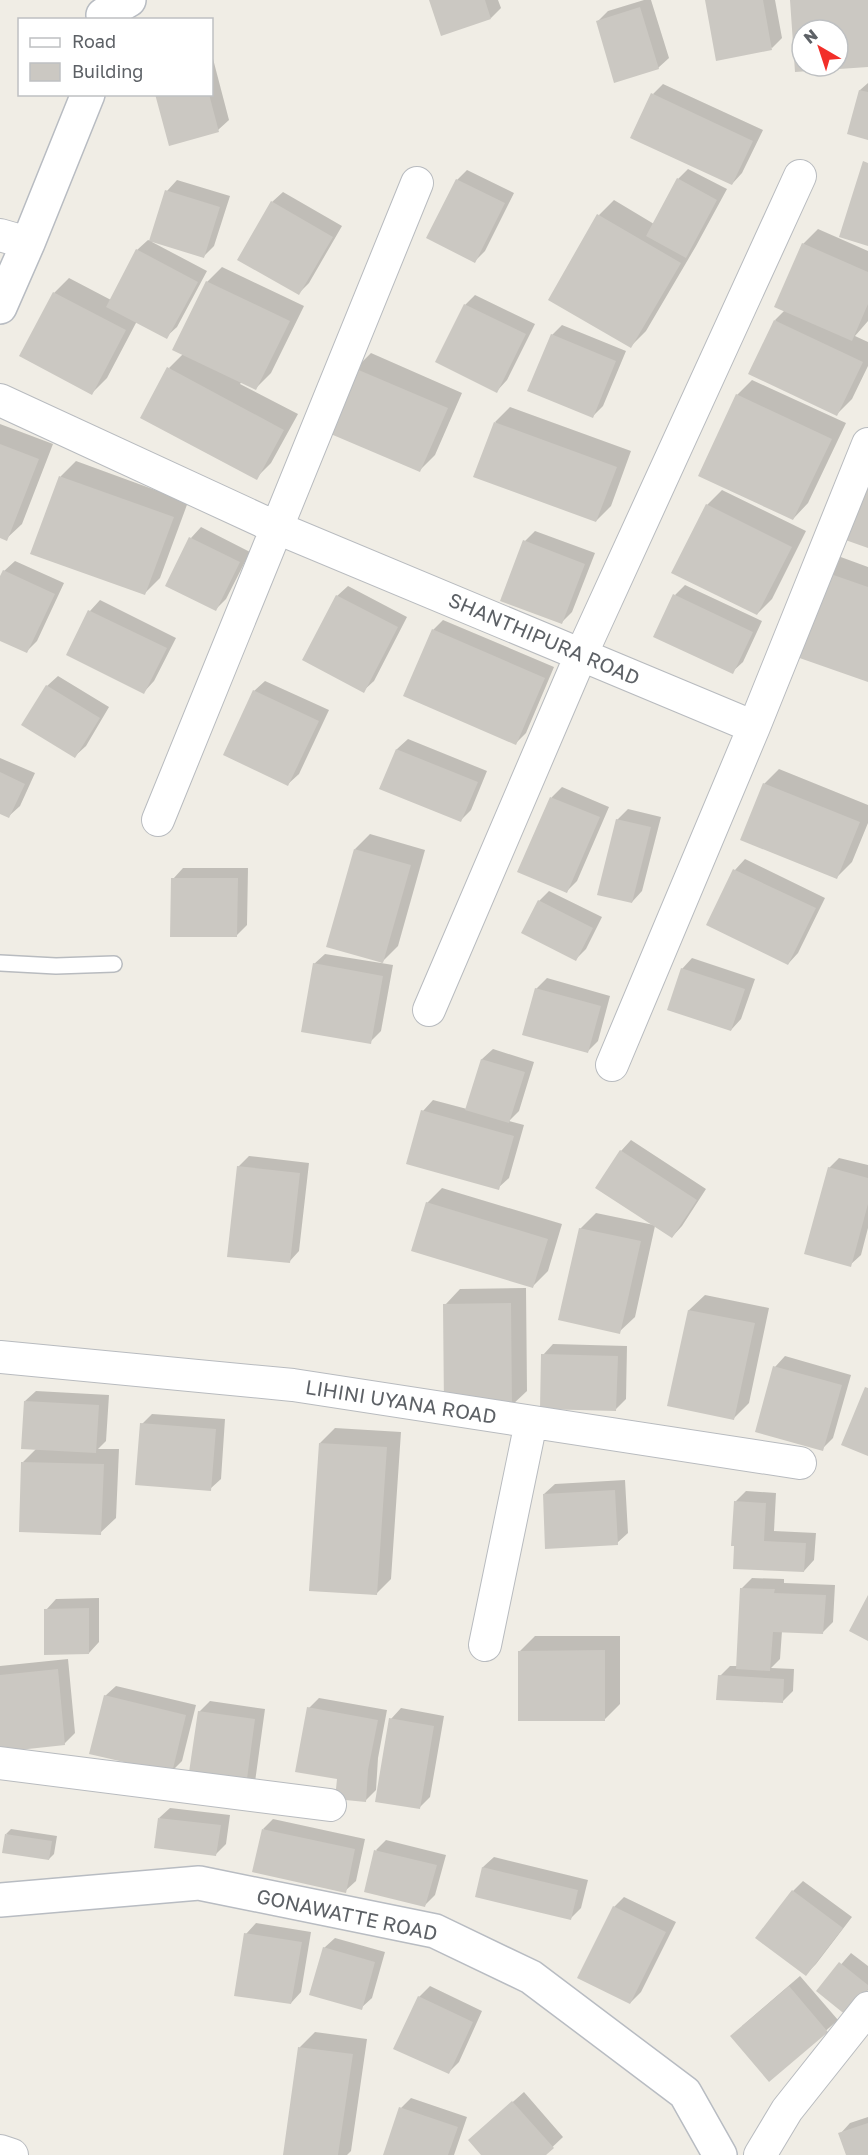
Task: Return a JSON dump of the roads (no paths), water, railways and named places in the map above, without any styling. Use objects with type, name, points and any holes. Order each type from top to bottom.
[{"type":"street","points":[[0,307],[14,239],[87,96]]},
{"type":"street","points":[[429,1010],[581,655],[800,177]]},
{"type":"street","points":[[158,820],[275,527],[417,183]]},
{"type":"street","name":"SHANTHIPURA ROAD","points":[[0,400],[275,527],[754,727]]},
{"type":"street","points":[[612,1065],[754,727],[868,444]]},
{"type":"street","name":"LIHINI UYANA ROAD","points":[[0,1357],[293,1385],[800,1463]]},
{"type":"street","points":[[485,1645],[531,1422]]},
{"type":"street","points":[[0,1763],[330,1805]]},
{"type":"street","name":"GONAWATTE ROAD","points":[[0,1900],[199,1883],[435,1931],[531,1977],[685,2093],[720,2155]]},
{"type":"street","points":[[759,2155],[787,2110],[868,2008]]},
{"type":"street","points":[[0,2151],[12,2155]]},
{"type":"lane","points":[[0,963],[56,966],[114,964]]}]
